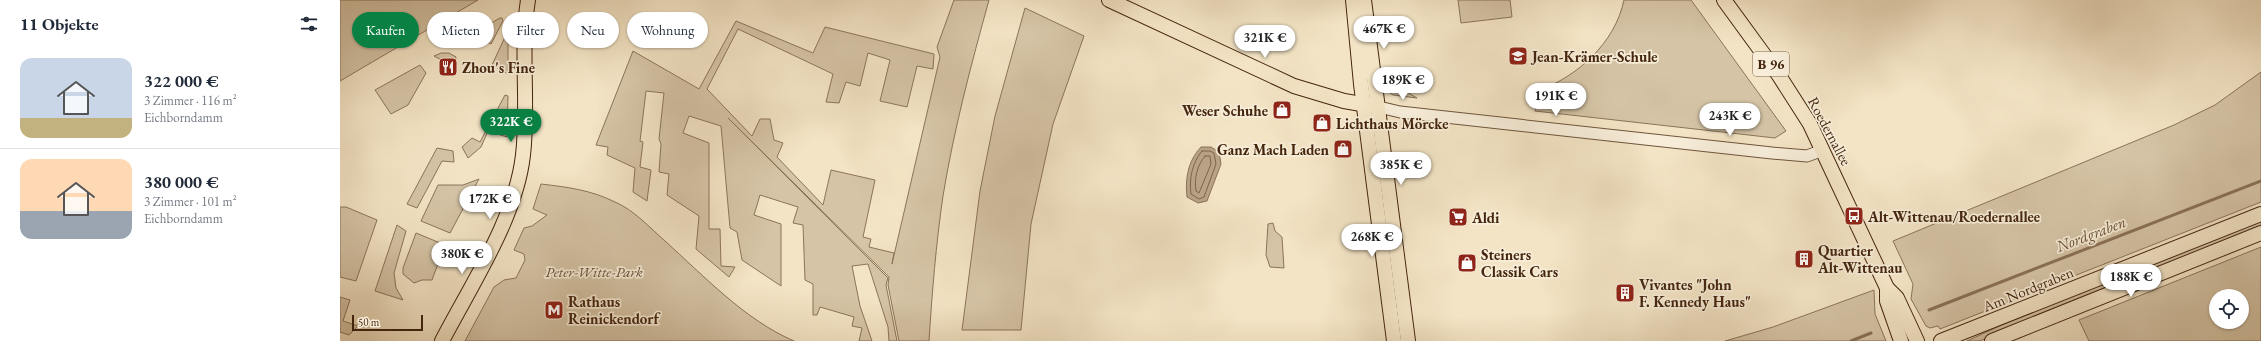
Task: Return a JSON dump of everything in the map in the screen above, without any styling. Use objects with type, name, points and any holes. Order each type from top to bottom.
[{"type":"main road","points":[[442,341],[505,219],[518,182],[524,142],[528,0]]},
{"type":"main road","points":[[1109,0],[1294,86],[1379,108]]},
{"type":"main road","points":[[1353,0],[1361,20],[1379,108],[1408,341]]},
{"type":"main road","points":[[1364,0],[1361,20],[1364,105],[1394,341]]},
{"type":"main road","name":"Roedernallee","points":[[1724,0],[1781,79],[1810,124],[1887,288],[1897,298],[1917,341]]},
{"type":"main road","name":"Am Nordgraben","points":[[1942,341],[2261,214]]},
{"type":"main road","points":[[1992,341],[2261,233]]},
{"type":"main road","name":"Roedernallee","points":[[1887,288],[1887,301],[1901,341]]},
{"type":"street","points":[[1379,108],[1400,112],[1772,153],[1807,156],[1823,150]]},
{"type":"green space","points":[[340,0],[478,0],[458,12],[427,12],[427,30],[419,35],[419,12],[352,12],[352,48],[396,48],[340,81]]},
{"type":"green space","points":[[954,0],[989,0],[963,97],[947,171],[936,250],[929,341],[899,341],[888,285],[889,277],[728,118],[888,278],[886,285],[897,341],[889,341],[888,327],[868,264],[852,266],[860,306],[872,341],[859,341],[862,328],[852,326],[854,317],[820,307],[817,315],[813,315],[813,284],[805,280],[803,225],[793,223],[798,207],[760,195],[754,215],[781,224],[781,286],[742,260],[737,232],[730,228],[721,126],[689,116],[683,133],[709,143],[709,229],[720,229],[721,266],[735,267],[729,277],[696,249],[699,216],[667,195],[669,174],[659,172],[661,144],[659,139],[664,93],[646,91],[640,141],[643,142],[640,167],[651,170],[647,201],[633,192],[635,168],[607,155],[608,147],[596,145],[633,51],[699,89],[736,21],[813,53],[825,27],[934,54],[933,69],[917,66],[907,107],[880,101],[890,60],[868,53],[860,86],[846,82],[839,103],[826,102],[833,74],[738,29],[707,89],[752,136],[760,119],[770,119],[774,140],[783,143],[777,157],[823,205],[831,170],[875,180],[863,237],[871,239],[869,247],[894,253],[892,264],[940,57],[937,47]]},
{"type":"green space","points":[[1458,0],[1510,0],[1512,17],[1461,23]]},
{"type":"green space","points":[[1624,0],[1691,0],[1786,131],[1775,138],[1535,111],[1538,91],[1553,85],[1580,67],[1593,56],[1603,44],[1619,16]]},
{"type":"green space","points":[[1025,8],[1084,36],[1053,124],[1031,224],[1021,330],[962,330],[980,191],[995,116]]},
{"type":"green space","points":[[502,18],[502,23],[494,38],[494,21]]},
{"type":"green space","points":[[502,43],[502,48],[508,48],[508,74],[492,65]]},
{"type":"green space","points":[[441,53],[449,53],[456,57],[454,67],[434,56]]},
{"type":"green space","points":[[420,65],[426,73],[408,105],[391,114],[375,90]]},
{"type":"green space","points":[[1387,70],[1390,70],[1397,86],[1417,98],[1393,95],[1390,93]]},
{"type":"green space","points":[[2261,72],[2261,202],[1940,329],[1938,326],[1930,328],[1926,326],[1911,299],[1913,284],[1893,241],[2174,125],[2215,105]]},
{"type":"green space","points":[[505,95],[508,96],[507,137],[488,131],[481,147],[468,158],[462,147],[472,138],[480,142]]},
{"type":"green space","points":[[437,148],[453,151],[454,162],[442,161],[417,208],[407,204]]},
{"type":"green space","points":[[479,179],[450,233],[421,221],[438,185],[463,185]]},
{"type":"green space","name":"Peter-Witte-Park","points":[[541,184],[588,192],[622,205],[641,219],[742,309],[776,332],[794,341],[465,341],[494,287],[504,280],[516,278],[525,260],[524,254],[514,250],[524,228],[532,226],[547,215],[533,209]]},
{"type":"green space","points":[[340,207],[346,207],[377,220],[356,281],[340,277]]},
{"type":"green space","points":[[2261,220],[2261,228],[1980,341],[1967,341],[2021,316]]},
{"type":"green space","points":[[1273,223],[1275,231],[1282,237],[1284,268],[1270,267],[1266,255],[1268,224]]},
{"type":"green space","points":[[397,225],[406,231],[394,273],[396,288],[403,300],[375,291]]},
{"type":"green space","points":[[416,233],[445,245],[432,280],[422,280],[414,283],[403,274],[403,268]]},
{"type":"green space","points":[[2261,247],[2261,341],[2089,341],[2079,320]]},
{"type":"green space","points":[[1874,290],[1875,314],[1886,341],[1725,341],[1773,327]]},
{"type":"green space","points":[[340,297],[350,300],[343,321],[358,326],[349,335],[340,332]]},
{"type":"water","points":[[1201,147],[1211,147],[1219,152],[1221,164],[1207,201],[1198,203],[1187,197],[1187,177],[1190,164]]},
{"type":"waterway","name":"Nordgraben","points":[[1929,310],[2261,181]]},
{"type":"waterway","name":"Nordgraben","points":[[1851,341],[1871,333]]},
{"type":"place","name":"Jean-Krämer-Schule","points":[[1518,56]]},
{"type":"place","name":"Zhou's Fine","points":[[448,67]]},
{"type":"place","name":"Weser Schuhe","points":[[1282,110]]},
{"type":"place","name":"Lichthaus Mörcke","points":[[1322,123]]},
{"type":"place","name":"Ganz Mach Laden","points":[[1343,149]]},
{"type":"place","name":"Alt-Wittenau/Roedernallee","points":[[1854,216]]},
{"type":"place","name":"Aldi","points":[[1458,217]]},
{"type":"place","name":"Quartier Alt-Wittenau","points":[[1804,259]]},
{"type":"place","name":"Steiners Classik Cars","points":[[1467,263]]},
{"type":"place","name":"Vivantes \"John F. Kennedy Haus\"","points":[[1625,293]]},
{"type":"place","name":"Rathaus Reinickendorf","points":[[554,310]]}]
